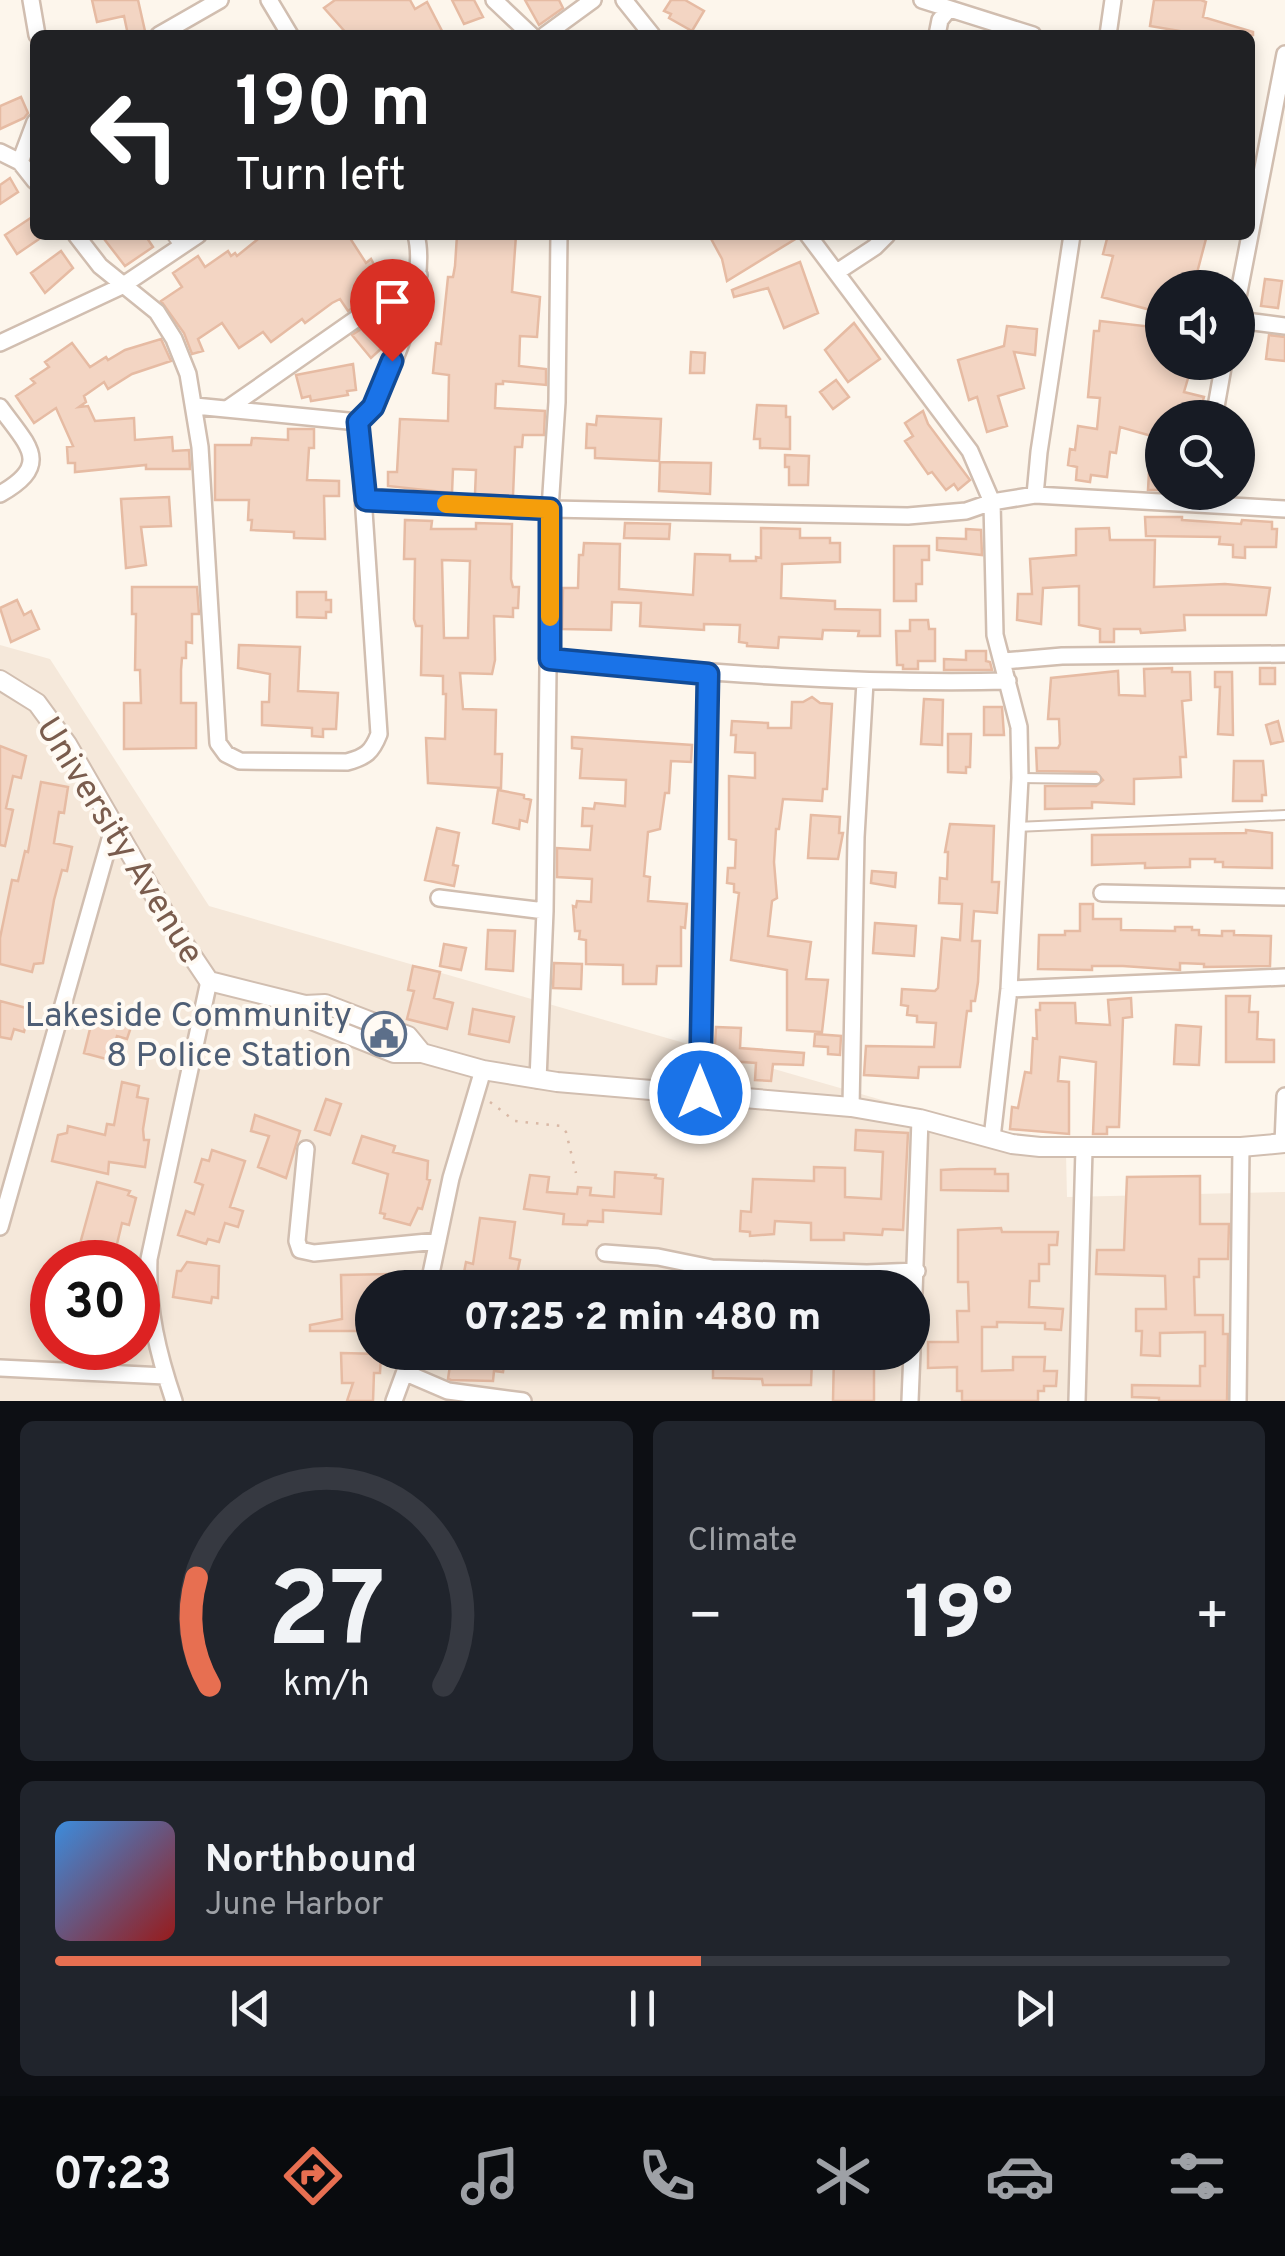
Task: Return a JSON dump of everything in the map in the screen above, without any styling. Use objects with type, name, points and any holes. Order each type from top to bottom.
[{"type":"street","points":[[30,0],[37,30]]},
{"type":"street","points":[[168,30],[220,0]]},
{"type":"street","points":[[269,0],[287,30]]},
{"type":"street","points":[[494,0],[526,30]]},
{"type":"street","points":[[552,30],[594,0]]},
{"type":"street","points":[[624,0],[648,30]]},
{"type":"street","points":[[922,0],[1016,30]]},
{"type":"street","points":[[1109,30],[1113,0]]},
{"type":"street","points":[[938,30],[948,10]]},
{"type":"street","points":[[1255,215],[1285,54]]},
{"type":"street","points":[[20,162],[30,135]]},
{"type":"street","points":[[1268,151],[1285,154]]},
{"type":"street","points":[[0,152],[20,162],[30,174]]},
{"type":"street","points":[[81,240],[122,286],[157,312],[174,339],[188,374],[195,406],[210,576],[218,744],[226,754],[240,761],[347,762],[364,758],[379,734],[358,422]]},
{"type":"street","points":[[358,422],[373,407],[402,336],[419,275],[416,240]]},
{"type":"street","points":[[538,1080],[546,911],[550,509],[559,240]]},
{"type":"street","points":[[812,240],[970,451],[992,502],[995,635],[1019,727],[1020,778],[1009,989],[992,1138]]},
{"type":"street","points":[[837,272],[882,240]]},
{"type":"street","points":[[1036,496],[1039,452],[1071,240]]},
{"type":"street","points":[[1244,270],[1250,240]]},
{"type":"street","points":[[0,343],[122,286],[175,241]]},
{"type":"street","points":[[230,407],[419,275]]},
{"type":"street","points":[[1255,322],[1285,326]]},
{"type":"street","points":[[0,406],[31,457],[30,471],[24,480],[0,494]]},
{"type":"street","points":[[195,406],[358,422]]},
{"type":"street","points":[[366,500],[550,509],[908,516],[966,511],[992,502],[1036,496],[1145,497]]},
{"type":"street","points":[[1255,505],[1285,509]]},
{"type":"street","points":[[1004,661],[1062,656],[1285,654]]},
{"type":"street","points":[[550,659],[708,674],[865,682],[1008,681]]},
{"type":"street","points":[[700,1093],[708,674]]},
{"type":"street","name":"University Avenue","points":[[0,680],[37,704],[67,744],[182,942],[209,980],[305,1005],[314,1021],[349,1038],[394,1054],[422,1053],[538,1080],[851,1106],[920,1119],[1012,1144],[1084,1149],[1284,1144]]},
{"type":"street","points":[[851,1106],[856,836],[865,682]]},
{"type":"street","points":[[0,1227],[114,825]]},
{"type":"street","points":[[1102,893],[1285,897]]},
{"type":"street","points":[[439,898],[546,911]]},
{"type":"street","points":[[1009,989],[1285,977]]},
{"type":"street","points":[[174,1401],[153,1331],[149,1259],[209,980]]},
{"type":"street","points":[[432,1270],[483,1070]]},
{"type":"street","points":[[1284,1144],[1285,1096]]},
{"type":"street","points":[[917,1270],[920,1119]]},
{"type":"street","points":[[1238,1401],[1241,1147]]},
{"type":"street","points":[[306,1149],[297,1242],[300,1250],[314,1253],[438,1241]]},
{"type":"street","points":[[1077,1401],[1084,1149]]},
{"type":"street","points":[[605,1253],[658,1256],[712,1268],[774,1270]]},
{"type":"street","points":[[0,1368],[165,1376]]},
{"type":"street","points":[[394,1401],[407,1370]]},
{"type":"street","points":[[910,1401],[911,1370]]},
{"type":"street","points":[[406,1373],[450,1396],[523,1401]]},
{"type":"lane","points":[[1020,778],[1096,779]]},
{"type":"lane","points":[[1015,827],[1285,815]]},
{"type":"path","points":[[476,1090],[508,1119],[562,1126],[576,1173]]},
{"type":"shaded area","points":[[0,645],[50,659],[209,906],[1066,1153],[1067,1197],[1285,1192],[1285,1401],[0,1401]]},
{"type":"building","points":[[92,0],[138,0],[145,30],[127,30],[124,16],[97,22]]},
{"type":"building","points":[[335,0],[410,0],[415,9],[427,2],[441,30],[344,30],[324,8]]},
{"type":"building","points":[[452,0],[474,0],[483,17],[464,24]]},
{"type":"building","points":[[525,0],[559,0],[563,8],[539,25]]},
{"type":"building","points":[[671,0],[685,0],[704,11],[690,30],[664,11]]},
{"type":"building","points":[[1154,0],[1201,0],[1206,2],[1203,17],[1246,30],[1174,30],[1150,26]]},
{"type":"building","points":[[21,97],[28,113],[0,129],[0,106]]},
{"type":"building","points":[[10,178],[18,192],[0,204],[0,185]]},
{"type":"building","points":[[30,218],[30,240],[38,240],[17,254],[5,235]]},
{"type":"building","points":[[105,240],[148,240],[153,247],[125,266]]},
{"type":"building","points":[[257,240],[351,240],[366,263],[371,259],[385,285],[348,311],[340,299],[332,303],[271,342],[263,332],[239,348],[222,323],[198,339],[203,351],[192,354],[184,333],[161,301],[182,287],[173,273],[198,256],[205,267],[228,251],[237,256]]},
{"type":"building","points":[[457,240],[516,240],[512,292],[540,297],[537,337],[520,336],[519,366],[546,369],[546,385],[503,381],[496,384],[495,408],[545,411],[544,435],[523,435],[522,447],[515,447],[513,496],[475,494],[476,470],[453,469],[452,493],[388,486],[388,472],[397,472],[400,419],[448,421],[449,375],[433,373],[436,343],[441,344],[448,277],[453,277]]},
{"type":"building","points":[[712,240],[794,240],[727,281],[722,259]]},
{"type":"building","points":[[1107,240],[1206,240],[1198,270],[1145,270],[1145,308],[1102,297],[1113,256],[1103,254]]},
{"type":"building","points":[[61,251],[73,268],[45,293],[31,273]]},
{"type":"building","points":[[800,262],[818,313],[784,328],[768,288],[734,297],[732,290]]},
{"type":"building","points":[[1265,279],[1282,281],[1278,308],[1261,306]]},
{"type":"building","points":[[379,317],[392,333],[371,358],[352,335]]},
{"type":"building","points":[[1100,321],[1145,326],[1145,380],[1188,380],[1184,392],[1204,397],[1145,400],[1145,434],[1120,427],[1116,453],[1110,452],[1107,477],[1091,475],[1090,482],[1076,480],[1077,467],[1068,465],[1070,449],[1075,450],[1078,426],[1097,429],[1100,398],[1088,397],[1094,331],[1099,331]]},
{"type":"building","points":[[854,323],[880,359],[848,382],[825,350]]},
{"type":"building","points":[[1007,326],[1037,329],[1035,355],[1014,352],[1024,388],[998,396],[1007,426],[987,432],[977,397],[969,400],[958,360],[1004,346]]},
{"type":"building","points":[[1269,335],[1285,337],[1285,361],[1266,359]]},
{"type":"building","points":[[161,339],[171,361],[132,374],[108,389],[104,382],[84,396],[86,402],[79,407],[88,406],[95,421],[134,418],[135,440],[172,437],[173,451],[189,450],[190,469],[146,469],[146,465],[75,472],[75,463],[68,463],[67,447],[73,446],[56,408],[34,423],[16,396],[49,367],[45,362],[72,343],[90,367],[106,357],[108,360],[125,350]]},
{"type":"building","points":[[691,352],[705,353],[704,373],[690,373]]},
{"type":"building","points":[[353,364],[356,390],[311,401],[310,396],[302,398],[296,375]]},
{"type":"building","points":[[836,380],[849,397],[833,409],[820,392]]},
{"type":"building","points":[[757,405],[786,406],[790,449],[760,448],[760,439],[754,439]]},
{"type":"building","points":[[923,411],[928,424],[970,480],[958,490],[954,484],[946,490],[932,472],[928,474],[905,441],[913,436],[905,423]]},
{"type":"building","points":[[597,416],[661,419],[659,461],[595,458],[595,448],[586,448],[587,424],[596,425]]},
{"type":"building","points":[[288,429],[314,429],[307,480],[339,481],[339,496],[324,496],[325,539],[294,538],[294,532],[251,530],[249,500],[215,500],[215,445],[251,445],[252,438],[288,440]]},
{"type":"building","points":[[785,455],[809,456],[808,485],[789,485]]},
{"type":"building","points":[[660,462],[711,463],[710,494],[659,491]]},
{"type":"building","points":[[169,497],[171,526],[141,527],[146,565],[126,568],[121,499]]},
{"type":"building","points":[[1145,517],[1241,524],[1242,520],[1272,522],[1272,529],[1277,529],[1276,547],[1245,547],[1245,558],[1233,557],[1233,545],[1219,544],[1220,537],[1146,536]]},
{"type":"building","points":[[405,520],[432,521],[431,529],[476,529],[476,523],[512,524],[511,579],[513,587],[519,587],[518,608],[513,608],[513,617],[494,616],[492,674],[460,673],[463,709],[496,710],[495,754],[502,754],[501,788],[428,783],[426,738],[445,739],[446,694],[443,676],[421,675],[422,626],[416,626],[414,619],[415,559],[404,559]],"holes":[[[442,560],[470,561],[468,638],[444,638]]]},
{"type":"building","points":[[625,523],[670,524],[669,539],[624,538]]},
{"type":"building","points":[[761,528],[800,529],[800,538],[830,538],[830,543],[840,543],[840,562],[782,564],[781,598],[835,601],[835,609],[880,610],[880,636],[823,630],[822,639],[779,637],[778,648],[747,646],[739,642],[740,625],[704,624],[704,630],[640,626],[641,603],[612,602],[611,630],[562,629],[563,588],[578,588],[579,555],[583,555],[584,543],[620,544],[619,589],[693,595],[695,554],[756,561],[756,557],[761,558]]},
{"type":"building","points":[[1109,528],[1110,540],[1155,540],[1154,587],[1225,584],[1270,588],[1266,615],[1184,615],[1185,630],[1141,633],[1140,629],[1114,629],[1114,642],[1100,642],[1100,629],[1079,625],[1079,586],[1043,588],[1041,624],[1017,620],[1018,594],[1032,594],[1030,559],[1076,555],[1076,529]]},
{"type":"building","points":[[966,529],[981,530],[982,555],[937,550],[937,538],[966,539]]},
{"type":"building","points":[[894,546],[929,546],[929,560],[922,560],[922,584],[916,584],[916,601],[894,601]]},
{"type":"building","points":[[132,587],[197,587],[199,614],[192,614],[192,643],[186,642],[181,670],[181,703],[196,703],[196,748],[124,749],[124,703],[141,703],[140,670],[135,670],[136,614],[132,614]]},
{"type":"building","points":[[297,592],[326,592],[331,612],[326,612],[326,618],[297,617]]},
{"type":"building","points":[[17,600],[24,615],[31,611],[39,629],[11,642],[0,608]]},
{"type":"building","points":[[910,620],[928,620],[929,629],[935,629],[935,661],[918,661],[918,669],[897,665],[896,631],[910,631]]},
{"type":"building","points":[[239,645],[300,647],[298,691],[338,693],[336,729],[323,729],[323,737],[312,736],[312,728],[262,725],[262,702],[269,702],[270,674],[238,668]]},
{"type":"building","points":[[966,651],[986,651],[986,661],[992,670],[944,670],[944,659],[966,660]]},
{"type":"building","points":[[1172,668],[1172,672],[1190,672],[1191,700],[1182,701],[1186,757],[1180,757],[1181,777],[1134,779],[1134,804],[1092,802],[1092,808],[1045,809],[1045,786],[1096,786],[1103,780],[1096,772],[1037,771],[1036,748],[1058,748],[1060,744],[1059,719],[1048,719],[1051,678],[1118,671],[1119,695],[1145,696],[1144,669]]},
{"type":"building","points":[[1260,668],[1275,668],[1275,684],[1260,684]]},
{"type":"building","points":[[1215,672],[1232,672],[1233,735],[1218,734],[1220,687],[1215,687]]},
{"type":"building","points":[[812,697],[820,703],[832,704],[827,789],[823,789],[822,801],[783,799],[774,862],[777,898],[772,901],[768,936],[811,942],[806,979],[828,980],[822,1032],[787,1030],[787,970],[731,960],[739,893],[734,892],[734,884],[727,883],[728,868],[735,868],[736,840],[729,839],[729,776],[755,778],[755,753],[735,752],[732,721],[791,728],[792,702]]},
{"type":"building","points":[[924,699],[943,700],[942,745],[921,744]]},
{"type":"building","points":[[984,707],[1002,707],[1004,735],[984,735]]},
{"type":"building","points":[[1278,721],[1283,741],[1271,744],[1266,725]]},
{"type":"building","points":[[948,734],[971,734],[970,767],[966,767],[966,773],[948,772]]},
{"type":"building","points":[[572,737],[692,745],[691,762],[671,761],[669,793],[665,793],[660,829],[648,832],[644,876],[650,877],[648,901],[687,904],[685,928],[681,927],[681,966],[657,966],[656,984],[623,984],[623,965],[586,964],[586,940],[579,939],[580,931],[575,931],[573,906],[577,901],[591,902],[592,879],[557,877],[557,848],[590,850],[592,826],[582,826],[583,808],[594,809],[595,803],[625,806],[626,780],[580,778],[582,749],[572,748]]},
{"type":"building","points":[[0,746],[26,756],[21,778],[13,776],[6,808],[13,810],[5,846],[0,845]]},
{"type":"building","points":[[1234,761],[1263,761],[1266,795],[1262,795],[1262,801],[1233,801]]},
{"type":"building","points":[[41,782],[68,787],[54,843],[72,847],[54,900],[43,963],[34,964],[32,972],[0,964],[0,938],[12,880],[18,881],[25,851],[28,852]]},
{"type":"building","points":[[498,790],[531,800],[527,822],[520,820],[519,829],[493,823]]},
{"type":"building","points":[[811,815],[840,817],[839,833],[843,833],[838,859],[808,858]]},
{"type":"building","points":[[950,824],[994,826],[992,882],[999,882],[997,913],[974,911],[972,941],[980,941],[978,982],[975,1001],[971,1001],[971,1011],[967,1011],[960,1067],[919,1067],[918,1078],[864,1075],[866,1046],[934,1047],[936,1023],[917,1022],[917,1016],[907,1015],[908,1006],[901,1005],[902,989],[935,991],[942,938],[960,940],[962,904],[939,903],[940,878],[947,879],[945,852]]},
{"type":"building","points":[[437,828],[459,833],[454,886],[425,880]]},
{"type":"building","points":[[1246,830],[1272,833],[1272,868],[1223,867],[1223,862],[1215,859],[1190,859],[1190,867],[1145,868],[1145,863],[1092,865],[1092,835]]},
{"type":"building","points":[[872,871],[896,873],[895,887],[871,883]]},
{"type":"building","points":[[1080,904],[1093,904],[1093,919],[1121,919],[1121,930],[1175,931],[1175,927],[1192,927],[1199,930],[1199,935],[1222,936],[1222,931],[1234,931],[1234,935],[1271,936],[1270,966],[1204,967],[1180,963],[1180,970],[1123,966],[1038,969],[1039,935],[1080,931]]},
{"type":"building","points":[[875,923],[916,926],[914,956],[873,953]]},
{"type":"building","points":[[488,930],[515,931],[513,971],[486,969]]},
{"type":"building","points":[[444,944],[466,948],[461,970],[440,966]]},
{"type":"building","points":[[554,963],[582,964],[581,989],[553,988]]},
{"type":"building","points":[[413,966],[440,972],[434,998],[453,1003],[447,1029],[407,1019],[414,991],[408,990]]},
{"type":"building","points":[[1226,996],[1250,996],[1249,1012],[1258,1012],[1257,1039],[1274,1040],[1274,1062],[1226,1062]]},
{"type":"building","points":[[1131,998],[1132,1017],[1123,1018],[1119,1127],[1107,1127],[1107,1134],[1093,1134],[1096,1062],[1060,1057],[1058,1081],[1069,1082],[1069,1134],[1010,1129],[1012,1107],[1018,1108],[1025,1072],[1031,1073],[1033,1038],[1037,1039],[1036,1010],[1040,1010],[1040,1003],[1075,1003],[1076,1023],[1110,1025],[1108,1000]]},
{"type":"building","points":[[0,1001],[30,1009],[24,1032],[14,1029],[11,1039],[0,1037]]},
{"type":"building","points":[[95,1009],[129,1019],[127,1039],[117,1036],[110,1060],[84,1053]]},
{"type":"building","points":[[473,1009],[514,1017],[509,1042],[469,1034]]},
{"type":"building","points":[[1176,1025],[1201,1027],[1199,1065],[1174,1064]]},
{"type":"building","points":[[716,1027],[741,1028],[740,1048],[804,1053],[803,1065],[773,1064],[771,1081],[755,1080],[756,1063],[714,1060]]},
{"type":"building","points":[[815,1034],[841,1036],[840,1055],[828,1054],[828,1047],[814,1046]]},
{"type":"building","points":[[122,1082],[139,1086],[137,1097],[148,1099],[143,1129],[144,1140],[149,1140],[145,1167],[109,1162],[108,1174],[52,1161],[58,1135],[67,1133],[68,1126],[105,1135],[107,1124],[114,1125]]},
{"type":"building","points":[[326,1099],[341,1104],[330,1135],[315,1130]]},
{"type":"building","points":[[255,1115],[300,1131],[286,1178],[258,1167],[269,1136],[251,1131]]},
{"type":"building","points":[[856,1130],[908,1133],[903,1230],[883,1229],[882,1235],[844,1233],[844,1240],[811,1240],[811,1223],[775,1221],[774,1234],[750,1236],[750,1232],[740,1231],[741,1211],[751,1212],[753,1179],[814,1181],[814,1167],[845,1168],[845,1197],[881,1199],[883,1152],[855,1150]]},
{"type":"building","points":[[362,1136],[395,1146],[393,1152],[428,1161],[430,1180],[422,1209],[418,1208],[410,1225],[384,1218],[385,1214],[380,1213],[388,1174],[353,1163]]},
{"type":"building","points":[[212,1150],[245,1161],[230,1207],[243,1211],[238,1227],[225,1223],[219,1242],[208,1239],[206,1244],[178,1235],[186,1211],[194,1214],[203,1185],[195,1182],[202,1159],[209,1161]]},
{"type":"building","points":[[995,1169],[995,1174],[1008,1174],[1008,1191],[941,1190],[941,1170]]},
{"type":"building","points":[[615,1172],[663,1179],[661,1214],[603,1210],[603,1222],[588,1221],[587,1225],[563,1224],[564,1214],[524,1209],[530,1175],[549,1177],[547,1192],[577,1194],[578,1187],[591,1188],[590,1195],[614,1197]]},
{"type":"building","points":[[1200,1176],[1200,1224],[1229,1224],[1228,1259],[1199,1259],[1199,1277],[1194,1277],[1195,1315],[1223,1315],[1223,1334],[1228,1334],[1227,1401],[1132,1397],[1132,1385],[1200,1386],[1200,1366],[1205,1366],[1205,1332],[1160,1333],[1160,1356],[1141,1355],[1142,1331],[1136,1331],[1136,1309],[1166,1309],[1165,1276],[1096,1274],[1097,1250],[1124,1250],[1127,1177]]},
{"type":"building","points":[[97,1182],[130,1191],[128,1195],[136,1198],[129,1225],[122,1223],[118,1240],[81,1240]]},
{"type":"building","points":[[480,1218],[515,1222],[510,1258],[520,1260],[518,1270],[464,1270],[466,1262],[473,1264]]},
{"type":"building","points":[[958,1230],[1058,1232],[1057,1245],[1049,1245],[1049,1264],[1039,1264],[1039,1281],[1030,1281],[1029,1307],[1063,1309],[1061,1330],[1045,1329],[1045,1323],[997,1322],[997,1327],[982,1327],[982,1371],[1013,1370],[1013,1357],[1045,1357],[1044,1371],[1057,1371],[1056,1386],[1044,1386],[1044,1391],[1038,1391],[1038,1401],[962,1401],[962,1391],[957,1391],[957,1367],[930,1368],[930,1342],[958,1342],[957,1311],[969,1311],[968,1282],[958,1282]]},
{"type":"building","points":[[187,1262],[219,1266],[218,1298],[212,1297],[211,1303],[173,1297],[177,1271]]},
{"type":"building","points":[[341,1275],[355,1275],[355,1331],[310,1331],[310,1325],[342,1319]]},
{"type":"building","points":[[341,1353],[355,1353],[355,1370],[380,1370],[374,1373],[373,1401],[347,1401],[353,1383],[342,1383]]},
{"type":"building","points":[[449,1370],[503,1370],[494,1371],[493,1381],[448,1379]]},
{"type":"building","points":[[713,1370],[812,1370],[811,1385],[763,1385],[762,1379],[713,1378]]},
{"type":"building","points":[[834,1370],[874,1370],[874,1401],[833,1401]]},
{"type":"slow traffic","points":[[446,504],[550,509],[550,617]]},
{"type":"place","name":"Lakeside Community 8 Police Station","points":[[384,1034]]},
{"type":"route","points":[[392,361],[373,407],[358,422],[366,500],[550,509],[550,659],[708,674],[700,1093]]}]
